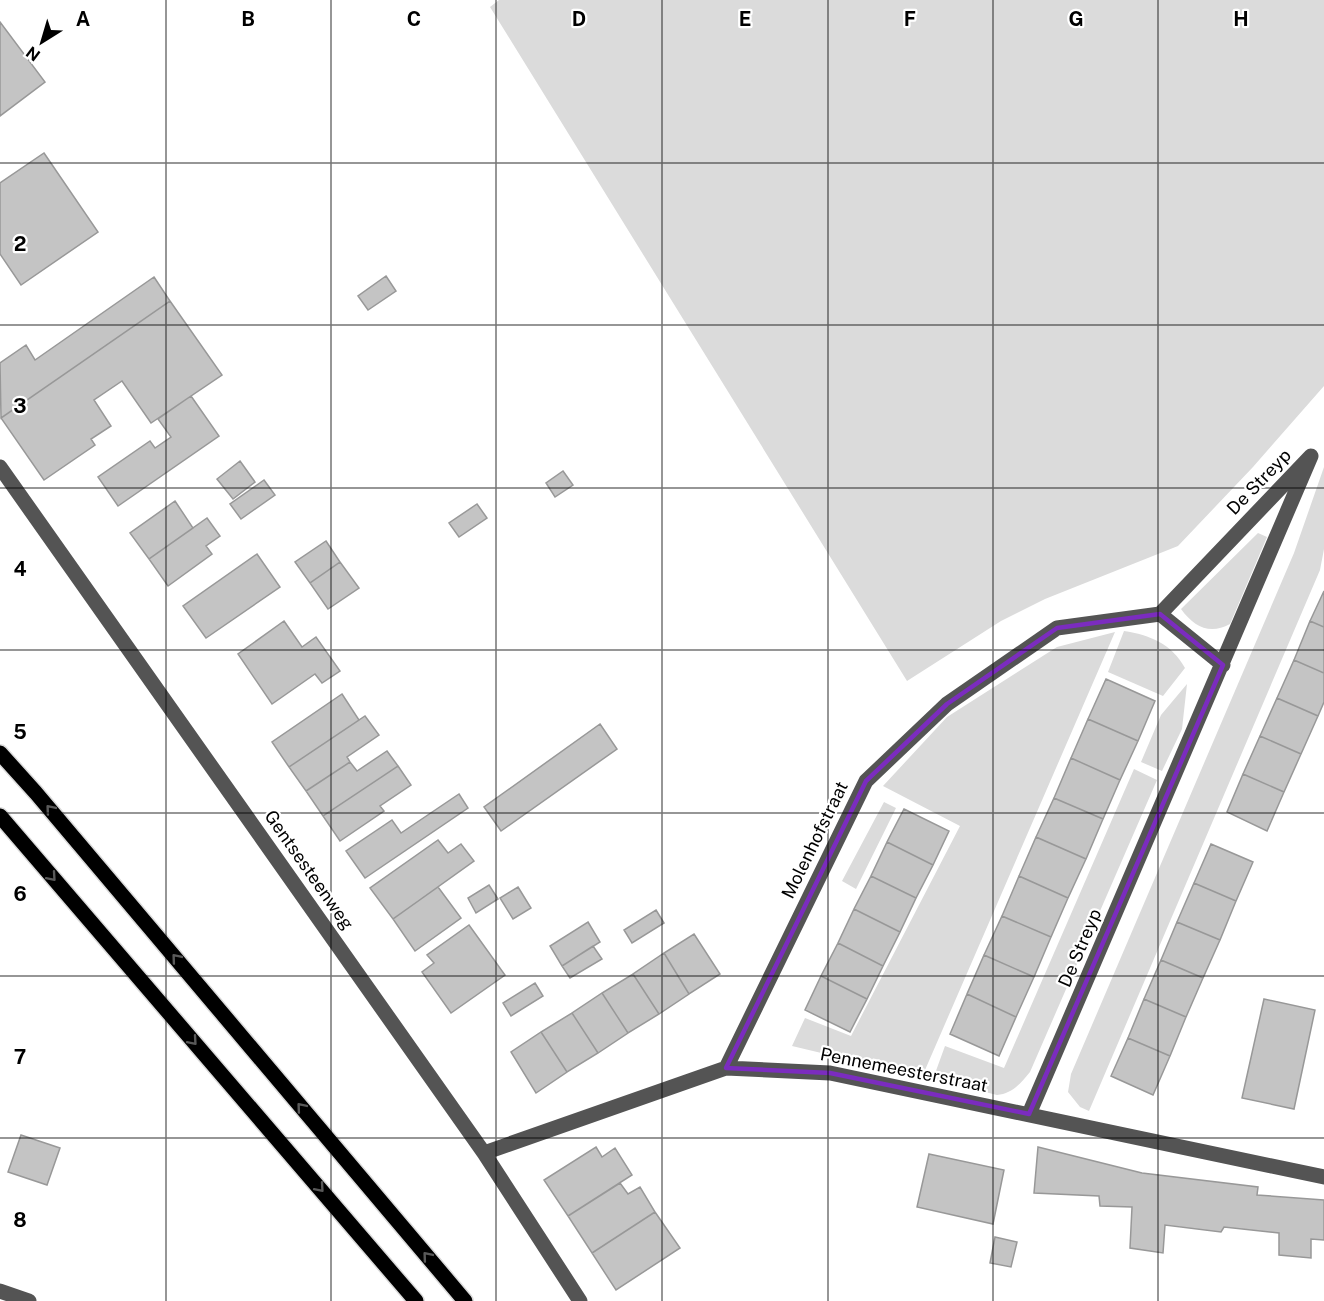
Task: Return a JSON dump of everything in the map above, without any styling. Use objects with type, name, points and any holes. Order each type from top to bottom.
[{"type":"main road","points":[[0,753],[465,1301]]},
{"type":"main road","points":[[0,816],[416,1301]]},
{"type":"street","name":"De Streyp","points":[[1029,1114],[1311,456],[1160,614]]},
{"type":"street","name":"Gentsesteenweg","points":[[0,466],[484,1153],[580,1301]]},
{"type":"street","points":[[1160,614],[1223,665]]},
{"type":"street","name":"Molenhofstraat","points":[[726,1068],[866,781],[947,704],[1057,628],[1160,614]]},
{"type":"street","name":"Pennemeesterstraat","points":[[484,1153],[726,1068],[831,1073],[1324,1177]]},
{"type":"street","points":[[0,1291],[29,1301]]},
{"type":"highlighted area","points":[[1160,614],[1223,665],[1029,1114],[830,1073],[726,1068],[866,781],[947,704],[1057,628]]},
{"type":"shaded area","points":[[499,0],[1324,0],[1324,386],[1253,467],[1178,546],[1045,599],[1001,621],[907,681],[490,7]]},
{"type":"shaded area","points":[[1324,467],[1324,549],[1320,570],[1089,1111],[1080,1107],[1068,1092],[1071,1074],[1294,553]]},
{"type":"shaded area","points":[[1258,533],[1267,537],[1230,624],[1216,629],[1197,625],[1181,609]]},
{"type":"shaded area","points":[[1124,631],[1143,635],[1159,642],[1174,653],[1185,668],[1163,696],[1108,672]]},
{"type":"shaded area","points":[[1115,632],[922,1077],[792,1046],[805,1018],[851,1036],[960,826],[883,786],[947,717],[1057,647]]},
{"type":"shaded area","points":[[1187,684],[1182,729],[1162,771],[1141,762],[1161,715]]},
{"type":"shaded area","points":[[1134,769],[1157,780],[1030,1072],[1012,1090],[997,1095],[933,1079],[945,1046],[1004,1068]]},
{"type":"shaded area","points":[[884,802],[896,808],[856,889],[842,881]]},
{"type":"building","points":[[0,22],[45,82],[0,116]]},
{"type":"building","points":[[44,153],[98,232],[21,285],[0,254],[0,183]]},
{"type":"building","points":[[386,276],[396,291],[368,310],[358,296]]},
{"type":"building","points":[[154,277],[170,301],[1,418],[0,363],[26,345],[35,360]]},
{"type":"building","points":[[170,301],[222,375],[151,423],[122,381],[94,400],[111,426],[91,439],[95,445],[44,480],[1,418]]},
{"type":"building","points":[[191,396],[219,436],[118,506],[98,477],[150,441],[155,448],[171,437],[158,419]]},
{"type":"building","points":[[240,461],[255,482],[233,499],[217,479]]},
{"type":"building","points":[[563,471],[573,485],[555,497],[546,483]]},
{"type":"building","points":[[264,480],[275,495],[241,519],[230,504]]},
{"type":"building","points":[[175,501],[193,528],[149,559],[130,533]]},
{"type":"building","points":[[477,504],[487,518],[459,537],[449,523]]},
{"type":"building","points":[[207,518],[220,536],[206,546],[212,554],[168,586],[149,559]]},
{"type":"building","points":[[326,541],[340,562],[310,583],[295,562]]},
{"type":"building","points":[[257,554],[280,587],[206,638],[183,606]]},
{"type":"building","points":[[340,562],[359,588],[328,609],[310,583]]},
{"type":"building","points":[[1324,591],[1324,627],[1310,621]]},
{"type":"building","points":[[284,621],[302,647],[316,637],[340,671],[322,683],[315,674],[272,704],[238,654]]},
{"type":"building","points":[[1310,621],[1324,627],[1324,673],[1294,660]]},
{"type":"building","points":[[1294,660],[1324,673],[1324,702],[1318,716],[1277,698]]},
{"type":"building","points":[[1106,679],[1155,701],[1138,741],[1088,719]]},
{"type":"building","points":[[342,694],[359,720],[289,767],[272,742]]},
{"type":"building","points":[[1277,698],[1318,716],[1301,754],[1260,736]]},
{"type":"building","points":[[365,716],[379,735],[347,757],[350,762],[306,791],[289,767]]},
{"type":"building","points":[[1088,719],[1138,741],[1120,780],[1071,758]]},
{"type":"building","points":[[600,724],[617,749],[501,831],[484,807]]},
{"type":"building","points":[[1260,736],[1301,754],[1284,792],[1243,774]]},
{"type":"building","points":[[387,751],[398,766],[323,816],[306,791],[350,762],[357,771]]},
{"type":"building","points":[[1071,758],[1120,780],[1103,819],[1054,798]]},
{"type":"building","points":[[398,766],[411,785],[380,806],[384,811],[340,841],[323,816]]},
{"type":"building","points":[[1243,774],[1284,792],[1267,831],[1227,812]]},
{"type":"building","points":[[459,794],[468,808],[365,878],[346,851],[392,820],[401,833]]},
{"type":"building","points":[[1054,798],[1103,819],[1086,859],[1036,837]]},
{"type":"building","points":[[904,809],[949,831],[933,865],[887,842]]},
{"type":"building","points":[[1036,837],[1086,859],[1068,898],[1019,876]]},
{"type":"building","points":[[438,840],[448,853],[461,844],[474,861],[393,919],[370,888]]},
{"type":"building","points":[[887,842],[933,865],[916,898],[871,876]]},
{"type":"building","points":[[1211,844],[1253,862],[1236,901],[1194,883]]},
{"type":"building","points":[[871,876],[916,898],[900,932],[854,909]]},
{"type":"building","points":[[1019,876],[1068,898],[1051,937],[1002,916]]},
{"type":"building","points":[[1194,883],[1236,901],[1220,940],[1177,922]]},
{"type":"building","points":[[489,885],[498,899],[476,913],[468,898]]},
{"type":"building","points":[[438,887],[461,918],[415,951],[393,919]]},
{"type":"building","points":[[518,887],[531,908],[513,919],[500,898]]},
{"type":"building","points":[[854,909],[900,932],[883,966],[838,943]]},
{"type":"building","points":[[656,910],[664,923],[632,943],[624,930]]},
{"type":"building","points":[[1002,916],[1051,937],[1034,977],[984,955]]},
{"type":"building","points":[[588,922],[600,942],[562,966],[550,946]]},
{"type":"building","points":[[1177,922],[1220,940],[1203,978],[1161,960]]},
{"type":"building","points":[[469,925],[505,975],[451,1013],[422,972],[434,963],[427,955]]},
{"type":"building","points":[[694,934],[720,974],[689,994],[664,953]]},
{"type":"building","points":[[838,943],[883,966],[867,999],[821,976]]},
{"type":"building","points":[[593,946],[602,959],[570,978],[562,966]]},
{"type":"building","points":[[664,953],[689,994],[659,1014],[633,974]]},
{"type":"building","points":[[984,955],[1034,977],[1016,1017],[967,994]]},
{"type":"building","points":[[1161,960],[1203,978],[1186,1017],[1144,999]]},
{"type":"building","points":[[633,974],[659,1014],[628,1033],[602,993]]},
{"type":"building","points":[[821,976],[867,999],[850,1032],[805,1010]]},
{"type":"building","points":[[535,983],[543,996],[511,1016],[503,1003]]},
{"type":"building","points":[[602,993],[628,1033],[598,1053],[572,1013]]},
{"type":"building","points":[[967,994],[1016,1017],[999,1056],[950,1034]]},
{"type":"building","points":[[1144,999],[1186,1017],[1170,1056],[1128,1038]]},
{"type":"building","points":[[1264,999],[1315,1010],[1294,1109],[1242,1098]]},
{"type":"building","points":[[572,1013],[598,1053],[567,1072],[541,1032]]},
{"type":"building","points":[[541,1032],[567,1072],[536,1093],[511,1052]]},
{"type":"building","points":[[1128,1038],[1170,1056],[1153,1095],[1111,1076]]},
{"type":"building","points":[[21,1135],[60,1148],[47,1185],[8,1172]]},
{"type":"building","points":[[596,1147],[602,1157],[615,1148],[632,1175],[568,1216],[544,1180]]},
{"type":"building","points":[[1038,1147],[1142,1173],[1258,1187],[1257,1195],[1324,1200],[1324,1240],[1311,1239],[1311,1258],[1279,1255],[1279,1233],[1224,1227],[1221,1232],[1165,1225],[1163,1253],[1130,1248],[1132,1207],[1100,1206],[1099,1196],[1034,1193]]},
{"type":"building","points":[[929,1154],[1004,1170],[993,1224],[917,1207]]},
{"type":"building","points":[[620,1183],[628,1194],[640,1187],[655,1212],[592,1253],[568,1216]]},
{"type":"building","points":[[655,1212],[680,1248],[616,1290],[592,1253]]},
{"type":"building","points":[[995,1237],[1017,1242],[1011,1267],[990,1263]]}]
